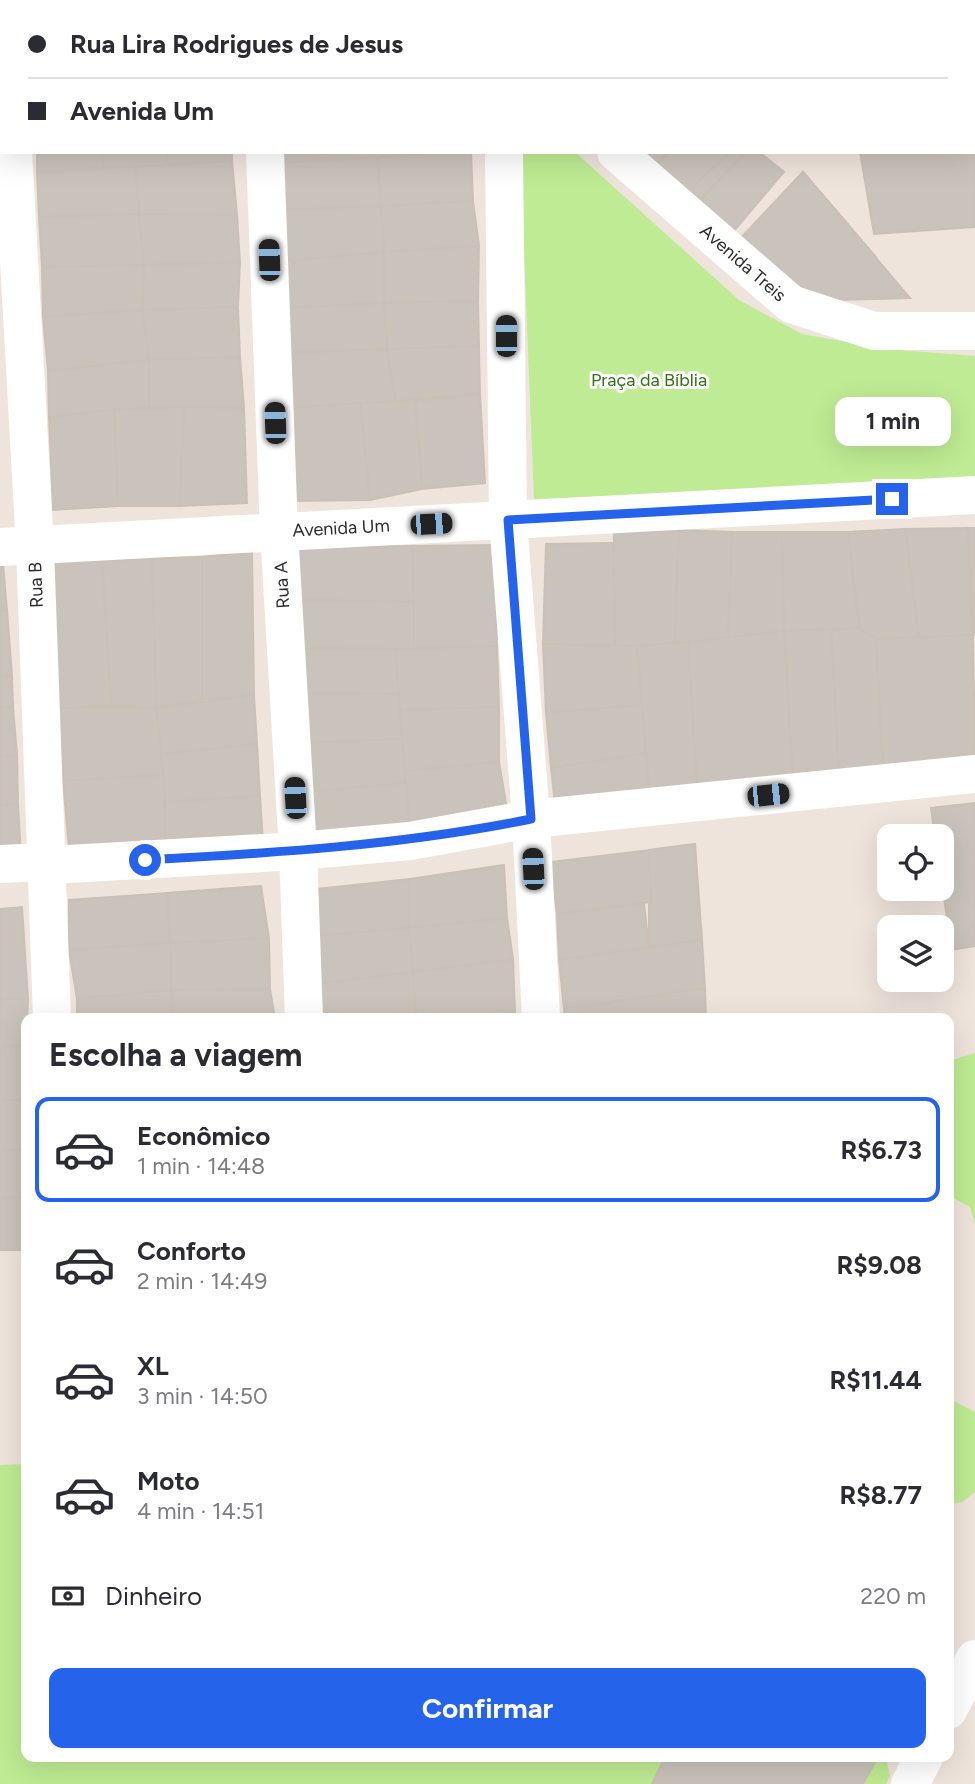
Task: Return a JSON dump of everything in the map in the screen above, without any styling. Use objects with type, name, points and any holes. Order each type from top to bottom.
[{"type":"street","name":"Rua B","points":[[13,154],[17,547],[44,862],[52,1013]]},
{"type":"street","name":"Rua A","points":[[265,154],[279,531],[298,852],[304,1013]]},
{"type":"street","points":[[504,154],[508,520],[531,819],[541,1013]]},
{"type":"street","name":"Avenida Treis","points":[[618,154],[791,304],[874,331],[975,331]]},
{"type":"street","name":"Avenida Um","points":[[17,547],[975,495]]},
{"type":"street","points":[[0,864],[68,864],[298,852],[410,841],[531,819],[975,774]]},
{"type":"street","points":[[954,1699],[975,1660]]},
{"type":"street","points":[[910,1784],[921,1762]]},
{"type":"green space","name":"Praça da Bíblia","points":[[520,154],[577,154],[739,300],[802,334],[886,349],[975,356],[975,483],[534,499]]},
{"type":"green space","points":[[975,1053],[975,1224],[970,1207],[954,1199],[954,1059]]},
{"type":"green space","points":[[954,1401],[975,1412],[975,1492],[962,1502],[954,1504]]},
{"type":"green space","points":[[21,1464],[21,1762],[691,1762],[684,1784],[0,1784],[0,1465]]},
{"type":"green space","points":[[774,1762],[887,1762],[890,1776],[886,1784],[784,1784]]},
{"type":"building","points":[[37,154],[102,154],[103,168],[37,172]]},
{"type":"building","points":[[102,154],[167,154],[167,166],[103,168]]},
{"type":"building","points":[[167,154],[232,154],[232,161],[167,166]]},
{"type":"building","points":[[281,154],[352,154],[352,159],[282,163]]},
{"type":"building","points":[[352,154],[406,154],[406,155],[352,159]]},
{"type":"building","points":[[471,154],[473,201],[381,206],[377,157]]},
{"type":"building","points":[[639,154],[667,154],[653,167]]},
{"type":"building","points":[[667,154],[744,154],[696,205],[653,167]]},
{"type":"building","points":[[667,154],[728,154],[685,195],[653,167]]},
{"type":"building","points":[[744,154],[762,154],[784,172],[732,233],[696,205]]},
{"type":"building","points":[[860,154],[975,154],[975,227],[874,234]]},
{"type":"building","points":[[377,157],[381,206],[281,210],[282,163]]},
{"type":"building","points":[[232,161],[237,215],[139,214],[135,167]]},
{"type":"building","points":[[135,167],[139,214],[39,217],[37,172]]},
{"type":"building","points":[[803,172],[876,257],[837,300],[800,268],[786,285],[740,239]]},
{"type":"building","points":[[803,172],[910,298],[837,300],[786,285],[740,239]]},
{"type":"building","points":[[473,201],[479,246],[384,252],[381,206]]},
{"type":"building","points":[[381,206],[384,252],[286,261],[281,210]]},
{"type":"building","points":[[139,214],[144,265],[42,267],[39,217]]},
{"type":"building","points":[[139,214],[237,215],[240,262],[144,265]]},
{"type":"building","points":[[479,246],[478,301],[384,303],[384,252]]},
{"type":"building","points":[[384,252],[384,303],[287,308],[286,261]]},
{"type":"building","points":[[240,262],[238,307],[142,310],[144,265]]},
{"type":"building","points":[[144,265],[142,310],[43,317],[42,267]]},
{"type":"building","points":[[478,301],[479,346],[387,349],[384,303]]},
{"type":"building","points":[[384,303],[387,349],[289,353],[287,308]]},
{"type":"building","points":[[238,307],[240,357],[149,360],[142,310]]},
{"type":"building","points":[[142,310],[149,360],[48,371],[43,317]]},
{"type":"building","points":[[479,346],[480,394],[395,401],[387,349]]},
{"type":"building","points":[[387,349],[395,401],[292,408],[289,353]]},
{"type":"building","points":[[240,357],[244,408],[149,407],[149,360]]},
{"type":"building","points":[[149,360],[149,407],[49,417],[48,371]]},
{"type":"building","points":[[480,394],[485,483],[422,489],[415,401]]},
{"type":"building","points":[[415,401],[422,489],[370,500],[360,403]]},
{"type":"building","points":[[360,403],[370,500],[294,501],[292,408]]},
{"type":"building","points":[[184,407],[180,506],[118,506],[114,410]]},
{"type":"building","points":[[184,407],[244,408],[247,503],[180,506]]},
{"type":"building","points":[[114,410],[118,506],[53,510],[49,417]]},
{"type":"building","points":[[968,528],[973,635],[919,638],[905,529]]},
{"type":"building","points":[[968,528],[975,528],[975,581],[970,582]]},
{"type":"building","points":[[905,529],[919,638],[861,639],[848,532]]},
{"type":"building","points":[[679,530],[675,643],[615,647],[614,533]]},
{"type":"building","points":[[679,530],[732,532],[728,642],[675,643]]},
{"type":"building","points":[[732,532],[782,532],[784,631],[728,642]]},
{"type":"building","points":[[782,532],[848,532],[859,628],[784,631]]},
{"type":"building","points":[[613,543],[615,647],[543,644],[546,544]]},
{"type":"building","points":[[494,545],[497,646],[414,649],[412,546]]},
{"type":"building","points":[[412,546],[414,602],[300,600],[295,547]]},
{"type":"building","points":[[252,551],[254,695],[202,700],[202,557]]},
{"type":"building","points":[[202,557],[202,700],[156,708],[152,558]]},
{"type":"building","points":[[152,558],[156,708],[111,706],[102,561]]},
{"type":"building","points":[[50,561],[102,561],[111,706],[58,708]]},
{"type":"building","points":[[0,564],[3,564],[7,610],[0,611]]},
{"type":"building","points":[[975,581],[975,635],[973,635],[970,582]]},
{"type":"building","points":[[300,600],[414,602],[414,649],[301,648]]},
{"type":"building","points":[[7,610],[12,675],[0,676],[0,611]]},
{"type":"building","points":[[859,628],[876,639],[883,769],[839,776],[831,629]]},
{"type":"building","points":[[831,629],[839,776],[793,782],[784,631]]},
{"type":"building","points":[[784,631],[793,782],[698,802],[688,642]]},
{"type":"building","points":[[973,635],[975,759],[883,769],[876,639]]},
{"type":"building","points":[[688,642],[697,789],[649,795],[637,646]]},
{"type":"building","points":[[543,644],[637,646],[642,705],[546,713]]},
{"type":"building","points":[[497,646],[499,707],[400,710],[395,649]]},
{"type":"building","points":[[301,648],[395,649],[399,694],[302,693]]},
{"type":"building","points":[[12,675],[13,707],[0,707],[0,676]]},
{"type":"building","points":[[302,693],[399,694],[402,739],[305,743]]},
{"type":"building","points":[[254,695],[257,744],[161,754],[156,708]]},
{"type":"building","points":[[642,705],[646,753],[551,768],[546,713]]},
{"type":"building","points":[[0,707],[13,707],[17,755],[0,757]]},
{"type":"building","points":[[499,707],[499,762],[404,771],[400,710]]},
{"type":"building","points":[[58,708],[156,708],[164,775],[63,781]]},
{"type":"building","points":[[402,739],[406,783],[308,792],[305,743]]},
{"type":"building","points":[[257,744],[260,796],[165,802],[161,754]]},
{"type":"building","points":[[646,753],[649,795],[555,804],[551,768]]},
{"type":"building","points":[[17,755],[18,804],[0,805],[0,757]]},
{"type":"building","points":[[499,762],[509,820],[410,832],[404,771]]},
{"type":"building","points":[[164,775],[165,845],[70,860],[63,781]]},
{"type":"building","points":[[406,783],[410,832],[312,838],[308,792]]},
{"type":"building","points":[[260,796],[263,842],[165,845],[165,802]]},
{"type":"building","points":[[975,803],[975,946],[954,950],[954,915],[946,915],[945,901],[954,901],[954,824],[933,824],[931,808]]},
{"type":"building","points":[[18,804],[21,856],[0,857],[0,805]]},
{"type":"building","points":[[695,844],[702,940],[649,947],[649,850]]},
{"type":"building","points":[[649,850],[651,902],[557,914],[550,862]]},
{"type":"building","points":[[504,865],[507,918],[409,928],[409,879]]},
{"type":"building","points":[[409,879],[409,928],[317,936],[317,889]]},
{"type":"building","points":[[261,886],[269,938],[170,943],[167,893]]},
{"type":"building","points":[[167,893],[170,943],[69,950],[69,900]]},
{"type":"building","points":[[644,904],[649,947],[559,960],[557,914]]},
{"type":"building","points":[[22,907],[28,999],[0,999],[0,909]]},
{"type":"building","points":[[507,918],[513,959],[413,972],[409,928]]},
{"type":"building","points":[[409,928],[413,972],[316,984],[317,936]]},
{"type":"building","points":[[269,938],[270,989],[171,990],[170,943]]},
{"type":"building","points":[[702,940],[705,988],[564,1009],[559,960]]},
{"type":"building","points":[[170,943],[171,990],[77,999],[69,950]]},
{"type":"building","points":[[513,959],[515,1013],[416,1013],[413,972]]},
{"type":"building","points":[[413,972],[416,1013],[319,1013],[316,984]]},
{"type":"building","points":[[705,988],[706,1013],[564,1013],[564,1009]]},
{"type":"building","points":[[270,989],[274,1013],[173,1013],[171,990]]},
{"type":"building","points":[[171,990],[173,1013],[77,1013],[77,999]]},
{"type":"building","points":[[0,999],[28,999],[27,1013],[21,1013],[21,1045],[0,1047]]},
{"type":"building","points":[[21,1045],[21,1099],[0,1101],[0,1047]]},
{"type":"building","points":[[21,1099],[21,1149],[0,1151],[0,1101]]},
{"type":"building","points":[[21,1149],[21,1197],[0,1198],[0,1151]]},
{"type":"building","points":[[21,1197],[21,1250],[0,1250],[0,1198]]},
{"type":"building","points":[[663,1762],[875,1762],[863,1784],[652,1784]]},
{"type":"route","points":[[145,860],[298,852],[410,841],[531,819],[508,520],[892,499]]}]
